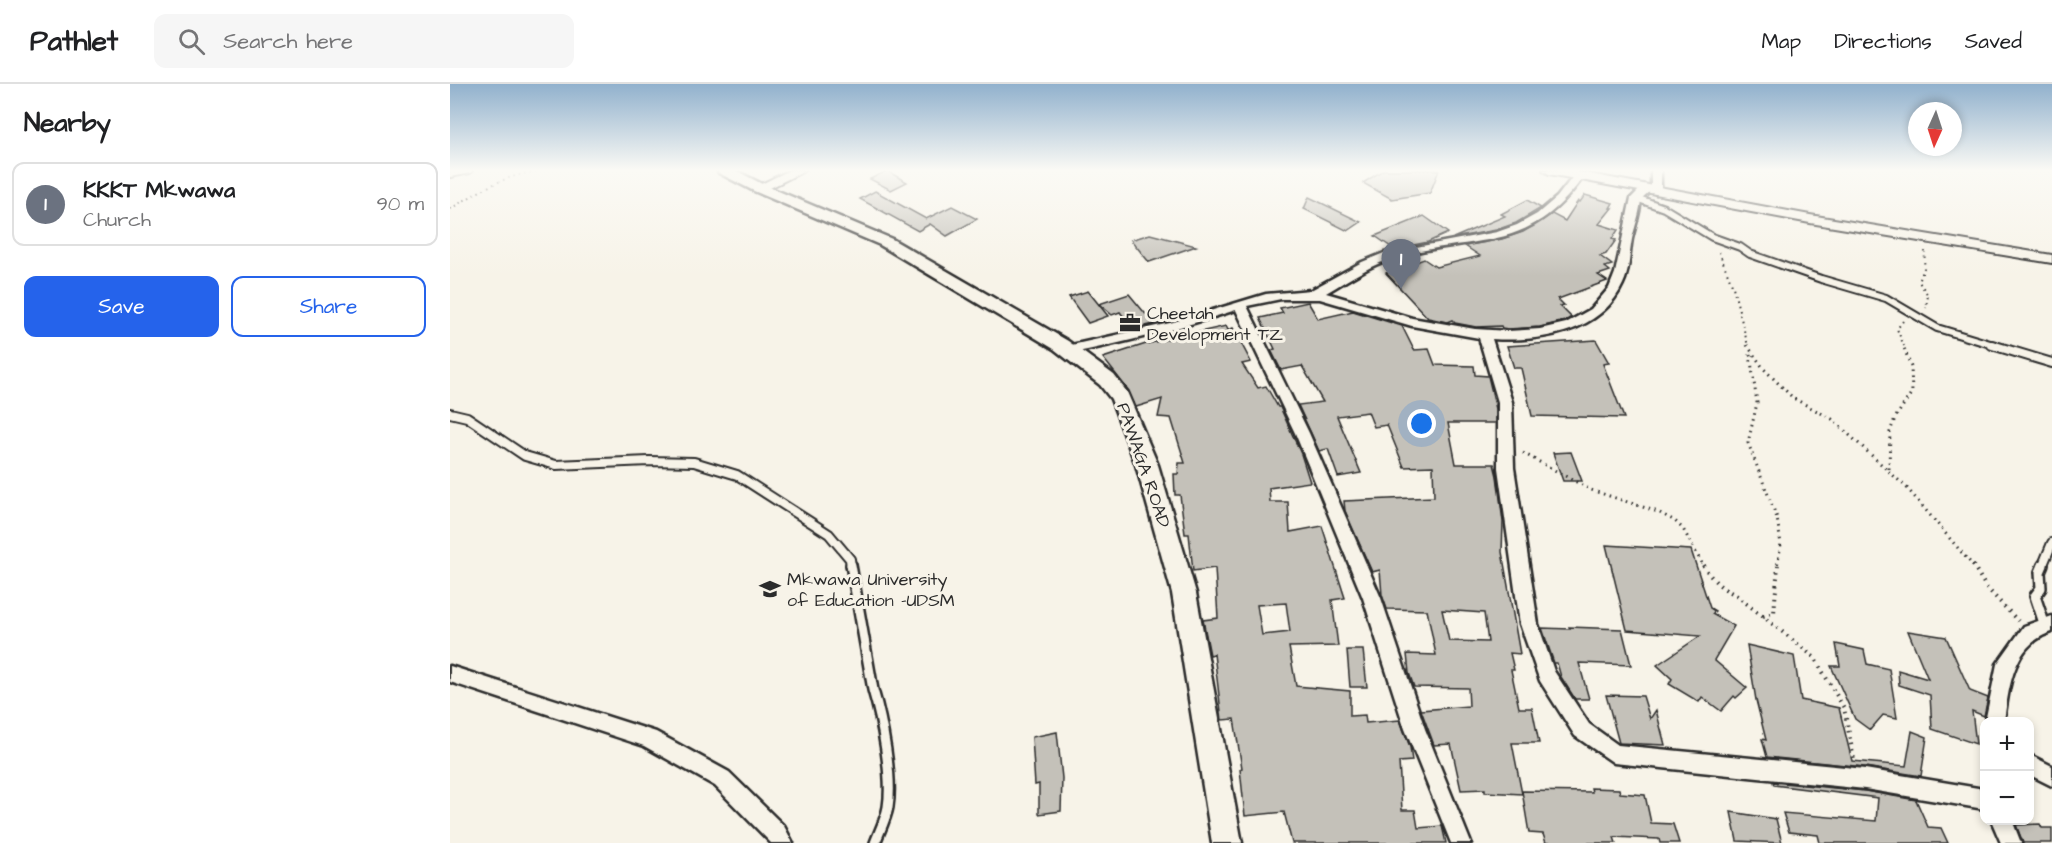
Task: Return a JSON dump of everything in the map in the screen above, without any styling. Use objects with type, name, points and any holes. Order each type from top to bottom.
[{"type":"main road","name":"PAWAGA ROAD","points":[[800,205],[886,242],[970,290],[1067,350],[1107,380],[1120,397],[1147,465],[1184,593],[1227,843]]},
{"type":"street","points":[[1314,294],[1375,260],[1472,241],[1518,228],[1543,216],[1557,205]]},
{"type":"street","points":[[1067,350],[1163,328],[1240,305],[1284,295],[1314,294],[1416,322],[1484,334],[1516,335],[1559,330],[1583,321],[1601,309],[1613,292],[1621,274],[1626,241],[1640,205]]},
{"type":"street","points":[[1724,205],[2052,259]]},
{"type":"street","points":[[1240,305],[1302,433],[1372,598],[1415,729],[1461,843]]},
{"type":"street","points":[[1484,334],[1503,393],[1506,468],[1529,624],[1546,675],[1582,730],[1614,754],[1858,778],[1980,798]]},
{"type":"street","points":[[1995,717],[2003,670],[2042,627]]},
{"type":"street","points":[[450,674],[649,738],[722,779],[777,833],[783,843]]},
{"type":"street","points":[[2034,767],[2052,777]]},
{"type":"street","points":[[2003,825],[2011,843]]},
{"type":"lane","points":[[1661,205],[1712,237],[1740,247],[1750,254],[1821,279],[1886,298],[1937,328],[2052,363]]},
{"type":"lane","points":[[450,413],[467,417],[525,456],[556,465],[661,461],[694,462],[718,468],[737,475],[830,534],[850,559],[873,690],[879,709],[889,785],[888,809],[875,843]]},
{"type":"lane","points":[[2042,627],[2035,596],[2041,588],[2040,572],[2052,543]]},
{"type":"path","points":[[1712,237],[1733,287],[1743,335],[1756,376],[1756,414],[1747,435],[1748,443],[1770,499],[1781,542],[1776,575],[1776,608],[1774,613],[1763,616]]},
{"type":"path","points":[[1889,471],[1887,438],[1899,410],[1911,396],[1913,389],[1910,357],[1896,329],[1904,320],[1926,310],[1928,298],[1918,282],[1926,257],[1922,237]]},
{"type":"path","points":[[1750,352],[1793,398],[1833,419],[1889,471],[1969,558],[1986,587],[2000,604],[2042,627]]},
{"type":"path","points":[[1505,444],[1591,490],[1669,517],[1683,530],[1709,575],[1722,588],[1763,616],[1814,657],[1844,708],[1858,778]]},
{"type":"building","points":[[872,205],[901,205],[926,219],[952,206],[977,219],[947,236],[930,224],[918,231]]},
{"type":"building","points":[[1305,205],[1327,205],[1361,222],[1348,231],[1304,209]]},
{"type":"building","points":[[1517,205],[1536,205],[1541,208],[1516,223],[1496,230],[1453,238],[1505,216],[1501,214]]},
{"type":"building","points":[[1575,205],[1612,205],[1610,208],[1612,208],[1599,224],[1618,230],[1612,239],[1616,240],[1606,254],[1600,256],[1612,265],[1605,267],[1610,271],[1598,275],[1607,281],[1558,299],[1564,305],[1560,306],[1571,317],[1565,321],[1540,327],[1508,329],[1501,326],[1476,327],[1455,323],[1452,320],[1447,322],[1428,318],[1386,273],[1424,259],[1436,267],[1480,256],[1465,246],[1502,239],[1523,232],[1552,214],[1565,221]]},
{"type":"building","points":[[1424,216],[1448,233],[1428,242],[1394,249],[1375,236]]},
{"type":"building","points":[[1150,234],[1196,246],[1149,262],[1131,240]]},
{"type":"building","points":[[1088,291],[1108,316],[1088,323],[1069,297]]},
{"type":"building","points":[[1129,294],[1154,324],[1133,329],[1120,312],[1112,315],[1099,304]]},
{"type":"building","points":[[1308,302],[1318,319],[1353,311],[1402,326],[1414,350],[1429,349],[1435,365],[1474,366],[1475,375],[1488,376],[1496,409],[1496,423],[1448,423],[1456,464],[1494,464],[1497,476],[1503,522],[1502,552],[1520,654],[1510,653],[1514,670],[1511,670],[1519,708],[1532,708],[1539,743],[1512,743],[1522,794],[1485,792],[1485,789],[1461,790],[1451,744],[1434,745],[1421,710],[1469,706],[1468,688],[1414,687],[1409,673],[1407,654],[1436,655],[1427,610],[1387,609],[1382,595],[1380,570],[1372,572],[1345,511],[1344,501],[1434,497],[1433,466],[1404,467],[1387,425],[1374,427],[1368,412],[1337,416],[1361,473],[1338,477],[1328,449],[1319,451],[1298,405],[1323,402],[1302,366],[1281,370],[1271,350],[1275,349],[1260,318],[1283,313],[1280,308]],"holes":[[[1442,610],[1484,613],[1488,642],[1449,641]]]},
{"type":"building","points":[[1226,326],[1228,330],[1233,328],[1251,362],[1242,364],[1258,388],[1266,386],[1280,407],[1301,454],[1310,482],[1269,488],[1270,502],[1288,502],[1290,532],[1322,526],[1345,598],[1332,600],[1338,646],[1289,647],[1296,686],[1350,691],[1350,716],[1365,715],[1366,723],[1400,720],[1410,747],[1412,761],[1399,762],[1402,810],[1415,810],[1418,828],[1442,826],[1446,843],[1292,843],[1284,812],[1245,816],[1240,769],[1242,768],[1234,719],[1222,720],[1214,654],[1210,655],[1203,620],[1218,618],[1215,568],[1193,571],[1189,534],[1185,534],[1180,495],[1175,495],[1174,474],[1178,474],[1179,463],[1185,463],[1171,418],[1158,417],[1162,399],[1136,407],[1129,391],[1103,358],[1146,344]],"holes":[[[1286,603],[1290,632],[1262,635],[1257,605]]]},
{"type":"building","points":[[1596,340],[1609,363],[1603,364],[1624,418],[1532,416],[1521,368],[1514,368],[1507,346]]},
{"type":"building","points":[[1571,452],[1582,481],[1563,481],[1553,453]]},
{"type":"building","points":[[1606,545],[1691,550],[1710,608],[1715,611],[1712,614],[1734,626],[1714,660],[1747,688],[1736,698],[1734,696],[1721,711],[1702,697],[1699,702],[1669,684],[1672,679],[1657,665],[1700,636],[1627,630]]},
{"type":"building","points":[[1569,627],[1622,629],[1631,665],[1579,663],[1589,699],[1575,699],[1561,677],[1557,663],[1554,663],[1542,628],[1570,629]]},
{"type":"building","points":[[1908,631],[1946,637],[1970,691],[1988,698],[1984,716],[1972,711],[1976,744],[1932,729],[1930,695],[1899,685],[1898,670],[1928,679]]},
{"type":"building","points":[[1836,644],[1864,650],[1867,664],[1889,669],[1897,718],[1883,715],[1870,730],[1855,719],[1831,666],[1840,666]]},
{"type":"building","points":[[1747,645],[1794,656],[1801,700],[1839,708],[1852,761],[1906,766],[1912,731],[1927,737],[1921,776],[1865,767],[1767,757],[1762,739],[1766,740],[1756,700]]},
{"type":"building","points":[[1347,650],[1363,650],[1367,687],[1350,687]]},
{"type":"building","points":[[1606,695],[1643,696],[1650,719],[1656,710],[1665,745],[1619,743]]},
{"type":"building","points":[[1057,732],[1062,778],[1061,811],[1039,814],[1039,784],[1035,785],[1032,737]]},
{"type":"building","points":[[1773,782],[1865,791],[1916,800],[1928,827],[1941,828],[1948,843],[1820,843],[1818,835],[1789,832],[1783,813],[1876,821],[1878,798],[1774,785]]},
{"type":"building","points":[[1591,788],[1619,789],[1620,793],[1645,795],[1651,823],[1673,824],[1679,843],[1660,843],[1659,839],[1614,837],[1616,843],[1546,843],[1543,834],[1529,833],[1522,791],[1592,792]]},
{"type":"building","points":[[1731,812],[1776,819],[1782,843],[1737,841]]},
{"type":"building","points":[[2040,824],[2042,828],[2052,828],[2052,843],[2023,843],[2016,825]]},
{"type":"place","name":"KKKT Mkwawa","points":[[1401,289]]},
{"type":"place","name":"Cheetah Development TZ","points":[[1130,323]]},
{"type":"place","name":"Mkwawa University of Education -UDSM","points":[[770,589]]}]
